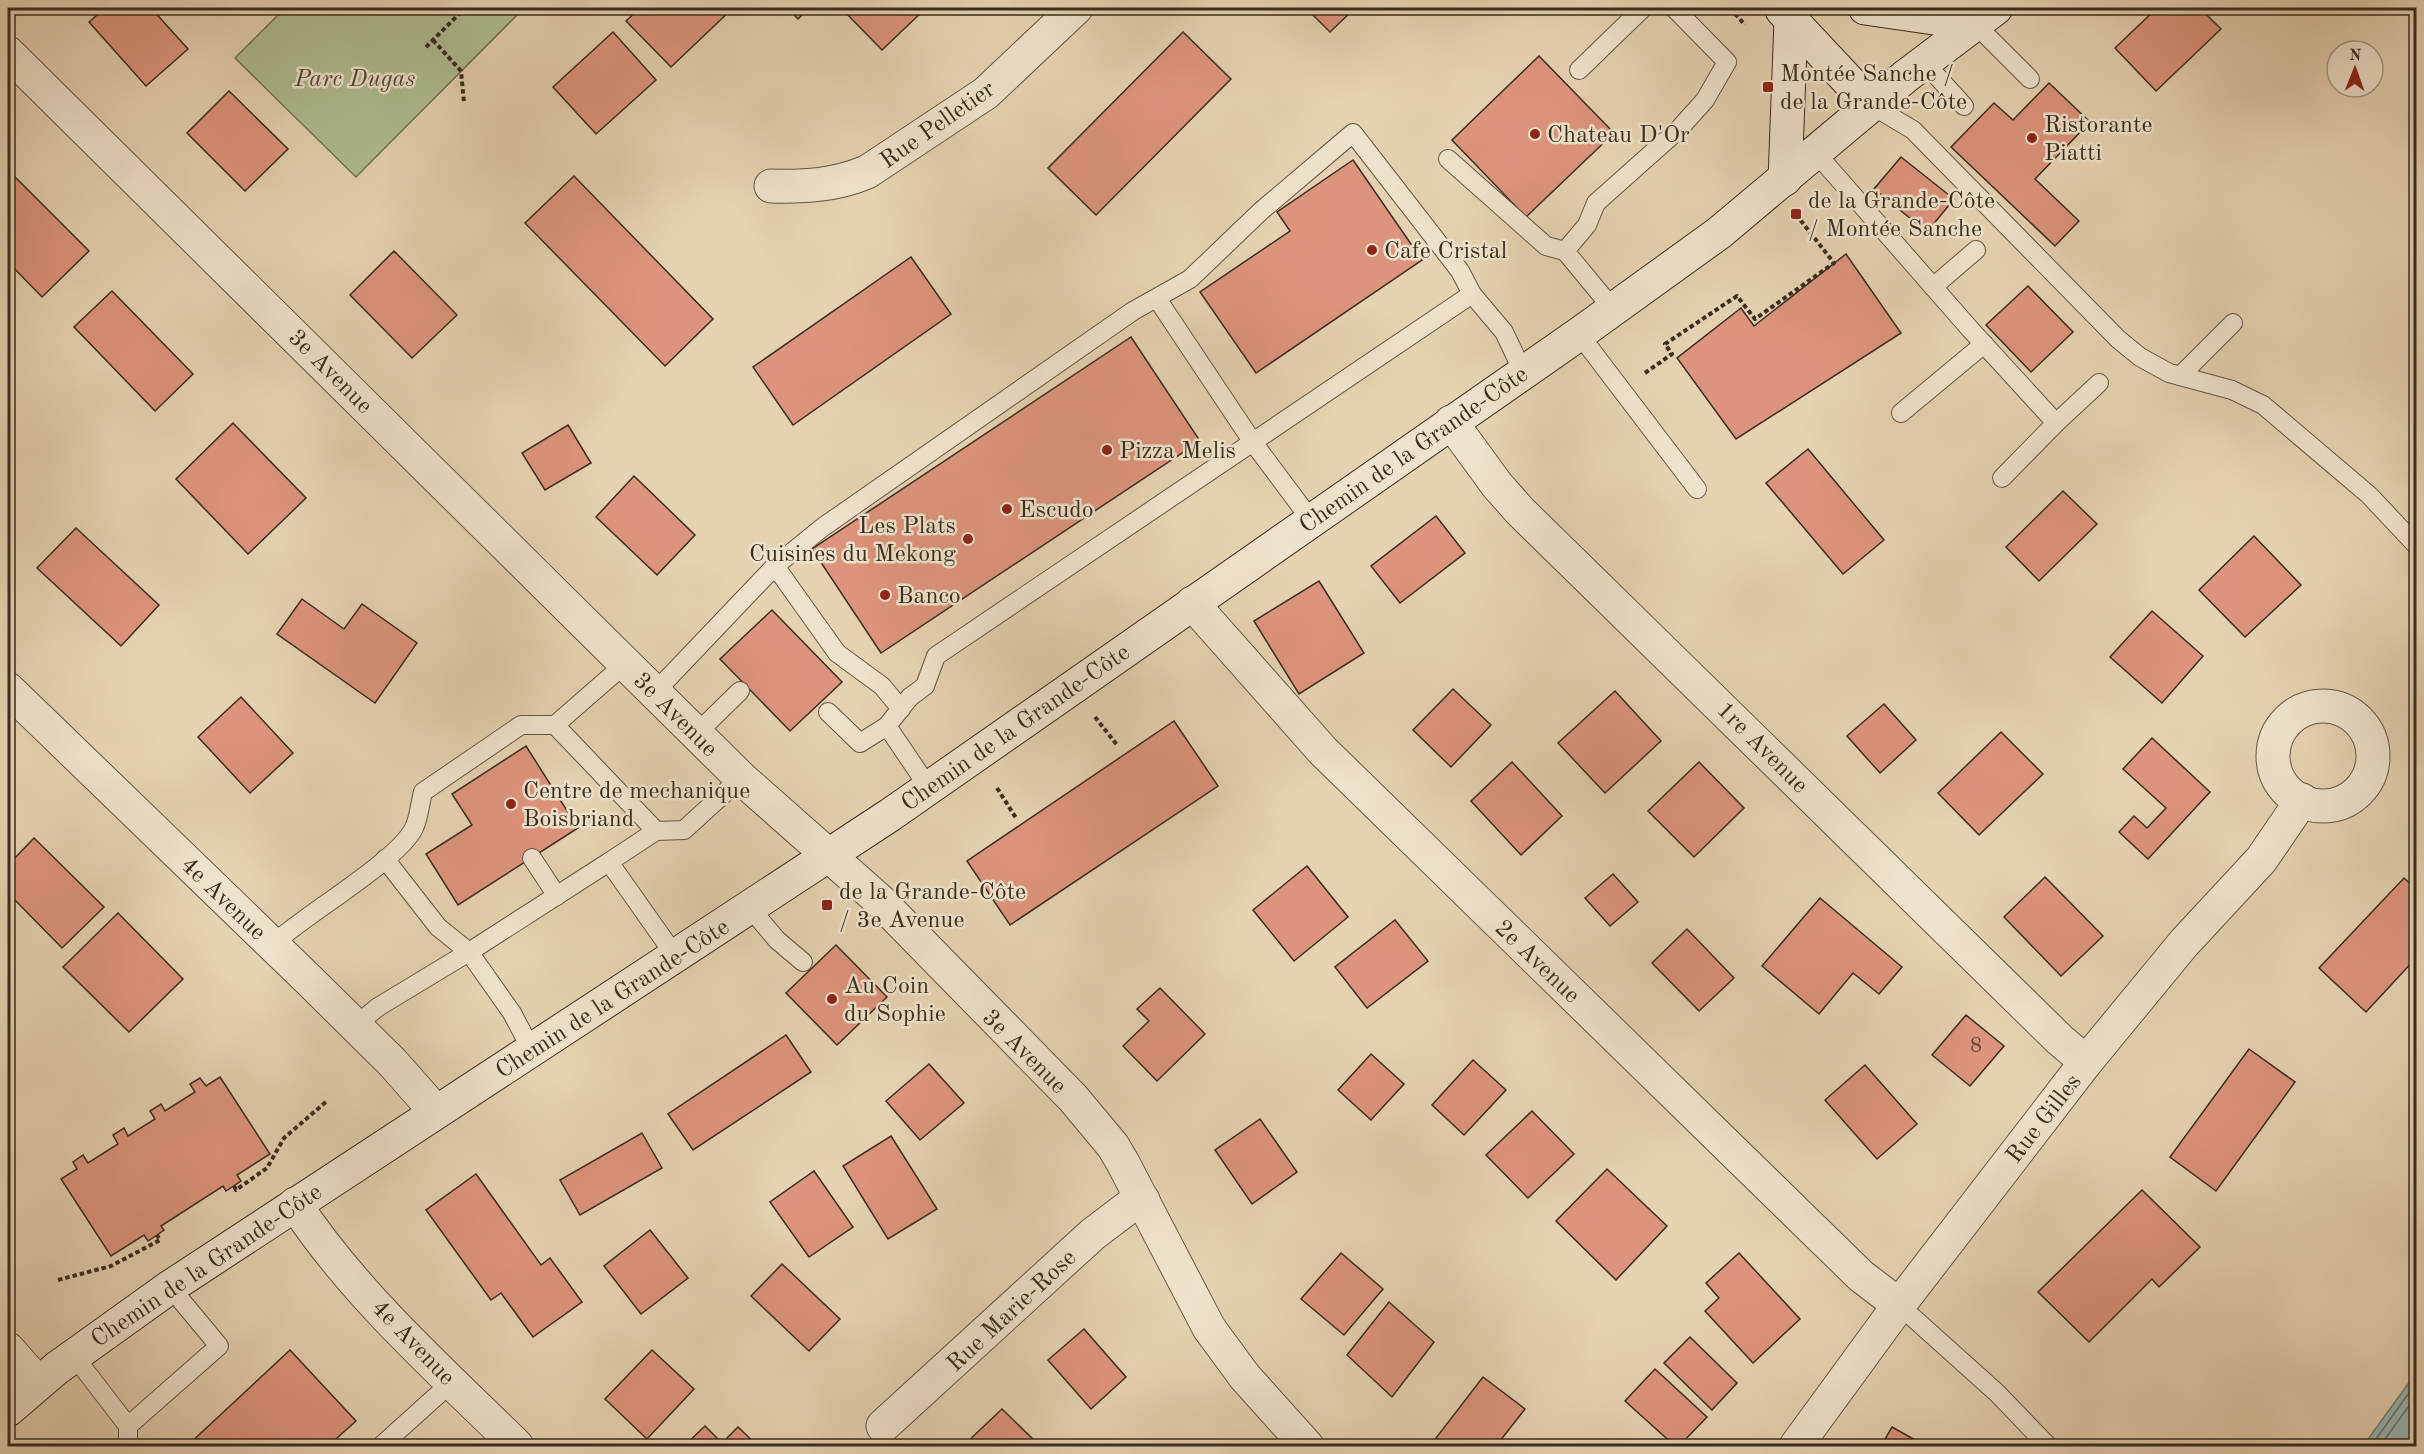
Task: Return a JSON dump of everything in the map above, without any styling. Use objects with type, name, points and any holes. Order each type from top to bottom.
[{"type":"street","name":"Rue Pelletier","points":[[771,186],[823,185],[848,180],[875,167],[986,93],[1076,8]]},
{"type":"street","points":[[1864,8],[1986,16]]},
{"type":"street","points":[[1785,14],[1871,105]]},
{"type":"street","points":[[1785,14],[1785,179]]},
{"type":"street","name":"Chemin de la Grande-Côte","points":[[8,1410],[38,1383],[170,1287],[676,957],[929,788],[1579,334],[1719,233],[1871,105],[1986,16]]},
{"type":"street","name":"3e Avenue","points":[[8,53],[741,778],[878,899],[1072,1098],[1113,1146],[1209,1328],[1245,1377],[1307,1446]]},
{"type":"street","name":"1re Avenue","points":[[1451,422],[1497,485],[1520,511],[1716,700],[2060,1040],[2086,1062]]},
{"type":"street","name":"2e Avenue","points":[[1191,603],[1338,766],[1861,1276],[1899,1305]]},
{"type":"street","name":"4e Avenue","points":[[8,689],[355,1026],[436,1112]]},
{"type":"street","name":"Rue Gilles","points":[[1796,1446],[1899,1305],[2086,1062],[2163,968],[2261,860],[2302,801]]},
{"type":"street","name":"Rue Marie-Rose","points":[[883,1426],[1093,1234],[1130,1206],[1143,1200]]},
{"type":"street","name":"4e Avenue","points":[[295,1204],[332,1253],[452,1382],[517,1446]]},
{"type":"street","points":[[8,1349],[38,1383]]},
{"type":"lane","points":[[1579,70],[1642,8]]},
{"type":"lane","points":[[1565,251],[1587,225],[1596,203],[1679,129],[1705,100],[1727,62],[1674,8]]},
{"type":"lane","points":[[1986,16],[2030,80]]},
{"type":"lane","points":[[1924,62],[1964,106]]},
{"type":"lane","points":[[1871,105],[1913,130],[2118,339],[2140,357],[2169,373],[2232,390],[2263,405],[2369,495],[2416,545]]},
{"type":"lane","points":[[654,693],[775,566],[832,520],[1133,311],[1158,300],[1190,279],[1261,211],[1353,133],[1460,271],[1473,294],[1504,332],[1523,372]]},
{"type":"lane","points":[[1816,153],[2056,423]]},
{"type":"lane","points":[[1448,159],[1546,246],[1565,251],[1613,309]]},
{"type":"lane","points":[[1933,287],[1976,250]]},
{"type":"lane","points":[[828,712],[861,743],[887,726],[925,686],[936,656],[1473,294]]},
{"type":"lane","points":[[1158,300],[1252,441],[1311,520]]},
{"type":"lane","points":[[2180,376],[2233,323]]},
{"type":"lane","points":[[1579,334],[1697,489]]},
{"type":"lane","points":[[1901,413],[1984,344]]},
{"type":"lane","points":[[2002,478],[2099,382]]},
{"type":"lane","points":[[775,566],[837,653],[882,686],[901,709]]},
{"type":"lane","points":[[272,945],[292,926],[385,859],[414,828],[423,792],[521,725],[555,724],[625,664]]},
{"type":"lane","points":[[696,734],[740,692]]},
{"type":"lane","points":[[555,724],[656,831]]},
{"type":"lane","points":[[887,726],[929,788]]},
{"type":"lane","points":[[355,1026],[378,1007],[469,952],[656,831],[684,830],[741,778]]},
{"type":"lane","points":[[532,858],[557,896]]},
{"type":"lane","points":[[385,859],[438,927],[469,952],[512,1013],[532,1051]]},
{"type":"lane","points":[[609,862],[676,957]]},
{"type":"lane","points":[[750,908],[777,940],[803,962]]},
{"type":"lane","points":[[128,1426],[219,1346],[170,1287]]},
{"type":"lane","points":[[1899,1305],[1997,1393],[2048,1446]]},
{"type":"lane","points":[[74,1356],[128,1426],[129,1446]]},
{"type":"lane","points":[[381,1446],[452,1382]]},
{"type":"path","points":[[426,47],[465,8]]},
{"type":"path","points":[[433,40],[461,71],[464,103]]},
{"type":"path","points":[[1638,378],[1672,354],[1665,344],[1737,296],[1755,319],[1834,263],[1796,214]]},
{"type":"path","points":[[1094,717],[1118,745]]},
{"type":"path","points":[[996,786],[1016,818]]},
{"type":"path","points":[[234,1186],[236,1190],[267,1168],[284,1138],[327,1101]]},
{"type":"path","points":[[58,1280],[111,1266],[160,1240],[156,1235]]},
{"type":"green space","name":"Parc Dugas","points":[[285,8],[524,8],[356,177],[235,58]]},
{"type":"water","points":[[2416,1373],[2416,1446],[2363,1446]]},
{"type":"building","points":[[105,8],[151,8],[188,49],[146,86],[89,22]]},
{"type":"building","points":[[640,8],[733,8],[671,67],[626,21]]},
{"type":"building","points":[[787,8],[809,8],[798,19]]},
{"type":"building","points":[[841,8],[926,8],[882,50]]},
{"type":"building","points":[[1306,8],[1355,8],[1330,32]]},
{"type":"building","points":[[2157,8],[2200,8],[2221,29],[2156,91],[2115,48]]},
{"type":"building","points":[[613,32],[656,80],[596,134],[553,87]]},
{"type":"building","points":[[1183,32],[1231,79],[1096,215],[1048,168]]},
{"type":"building","points":[[1539,56],[1614,133],[1526,217],[1452,140]]},
{"type":"building","points":[[2049,83],[2090,122],[2035,179],[2079,221],[2055,246],[1951,147],[1994,103],[2013,120]]},
{"type":"building","points":[[229,91],[288,149],[245,191],[187,133]]},
{"type":"building","points":[[1901,157],[1954,199],[1927,232],[1874,189]]},
{"type":"building","points":[[1353,160],[1422,260],[1256,373],[1200,292],[1290,231],[1277,212]]},
{"type":"building","points":[[8,170],[89,251],[42,297],[8,262]]},
{"type":"building","points":[[574,176],[713,319],[665,366],[525,223]]},
{"type":"building","points":[[394,251],[457,315],[412,358],[350,295]]},
{"type":"building","points":[[1846,254],[1901,333],[1736,439],[1677,358],[1741,308],[1754,326]]},
{"type":"building","points":[[911,257],[951,314],[793,425],[753,367]]},
{"type":"building","points":[[2028,286],[2073,332],[2031,372],[1986,325]]},
{"type":"building","points":[[112,291],[193,374],[155,411],[74,327]]},
{"type":"building","points":[[1131,337],[1200,441],[881,653],[812,549]]},
{"type":"building","points":[[233,423],[306,498],[248,554],[176,479]]},
{"type":"building","points":[[568,425],[591,463],[545,490],[522,453]]},
{"type":"building","points":[[1808,449],[1884,540],[1843,574],[1766,483]]},
{"type":"building","points":[[634,476],[695,535],[657,575],[596,517]]},
{"type":"building","points":[[2063,491],[2097,524],[2039,581],[2006,547]]},
{"type":"building","points":[[1436,516],[1465,553],[1400,603],[1371,566]]},
{"type":"building","points":[[76,528],[159,605],[121,646],[37,568]]},
{"type":"building","points":[[2254,536],[2301,585],[2245,637],[2199,590]]},
{"type":"building","points":[[1319,581],[1364,653],[1299,694],[1254,621]]},
{"type":"building","points":[[302,599],[344,629],[362,604],[417,643],[375,703],[277,634]]},
{"type":"building","points":[[772,610],[842,682],[790,731],[720,659]]},
{"type":"building","points":[[2152,611],[2203,656],[2162,703],[2110,657]]},
{"type":"building","points":[[1453,689],[1491,725],[1451,767],[1413,730]]},
{"type":"building","points":[[1615,691],[1661,741],[1605,793],[1558,743]]},
{"type":"building","points":[[241,697],[293,753],[250,793],[198,737]]},
{"type":"building","points":[[1884,704],[1916,740],[1880,773],[1847,736]]},
{"type":"building","points":[[1174,721],[1218,786],[1010,925],[967,861]]},
{"type":"building","points":[[2001,732],[2043,774],[1979,835],[1938,793]]},
{"type":"building","points":[[2152,738],[2210,792],[2148,859],[2119,832],[2134,816],[2147,828],[2166,808],[2123,769]]},
{"type":"building","points":[[526,746],[578,828],[458,905],[426,854],[472,825],[452,794]]},
{"type":"building","points":[[1512,762],[1562,816],[1521,855],[1471,801]]},
{"type":"building","points":[[1699,762],[1744,808],[1694,857],[1648,811]]},
{"type":"building","points":[[34,838],[104,907],[62,948],[8,893],[8,865]]},
{"type":"building","points":[[1307,866],[1348,917],[1294,961],[1253,910]]},
{"type":"building","points":[[1613,874],[1638,902],[1610,926],[1585,898]]},
{"type":"building","points":[[2045,877],[2103,936],[2061,976],[2004,917]]},
{"type":"building","points":[[2404,878],[2416,889],[2416,958],[2366,1012],[2319,968]]},
{"type":"building","points":[[1820,898],[1902,967],[1879,994],[1853,973],[1819,1014],[1762,966]]},
{"type":"building","points":[[118,913],[183,979],[129,1032],[63,967]]},
{"type":"building","points":[[1395,920],[1428,961],[1367,1008],[1335,967]]},
{"type":"building","points":[[1687,929],[1734,978],[1699,1011],[1652,963]]},
{"type":"building","points":[[836,945],[887,997],[837,1045],[786,993]]},
{"type":"building","points":[[1160,988],[1205,1034],[1157,1081],[1123,1046],[1149,1021],[1137,1009]]},
{"type":"building","points":[[1966,1015],[2004,1046],[1970,1086],[1932,1055]]},
{"type":"building","points":[[786,1035],[811,1072],[693,1150],[668,1114]]},
{"type":"building","points":[[2249,1049],[2295,1082],[2216,1191],[2170,1157]]},
{"type":"building","points":[[1371,1054],[1404,1084],[1371,1120],[1338,1090]]},
{"type":"building","points":[[1473,1060],[1506,1090],[1464,1135],[1432,1105]]},
{"type":"building","points":[[929,1064],[964,1103],[920,1140],[886,1101]]},
{"type":"building","points":[[1865,1065],[1917,1124],[1877,1159],[1825,1100]]},
{"type":"building","points":[[220,1077],[270,1154],[237,1175],[241,1181],[226,1191],[223,1186],[161,1226],[164,1230],[148,1241],[144,1235],[111,1256],[61,1179],[77,1169],[73,1162],[83,1155],[88,1163],[118,1144],[113,1135],[124,1128],[128,1136],[155,1119],[150,1111],[161,1104],[165,1111],[195,1092],[190,1084],[200,1078],[206,1086]]},
{"type":"building","points":[[1532,1111],[1574,1154],[1528,1198],[1486,1155]]},
{"type":"building","points":[[1260,1119],[1297,1172],[1252,1204],[1215,1150]]},
{"type":"building","points":[[642,1133],[662,1168],[580,1215],[560,1180]]},
{"type":"building","points":[[891,1136],[937,1209],[888,1239],[843,1166]]},
{"type":"building","points":[[1607,1169],[1667,1226],[1616,1280],[1556,1221]]},
{"type":"building","points":[[814,1171],[853,1227],[809,1257],[770,1202]]},
{"type":"building","points":[[476,1174],[541,1265],[550,1258],[582,1302],[533,1337],[501,1293],[491,1300],[426,1210]]},
{"type":"building","points":[[2142,1190],[2200,1247],[2159,1287],[2152,1279],[2089,1342],[2038,1292]]},
{"type":"building","points":[[650,1230],[688,1278],[641,1314],[604,1266]]},
{"type":"building","points":[[1341,1253],[1383,1289],[1344,1335],[1301,1299]]},
{"type":"building","points":[[1739,1253],[1800,1319],[1753,1363],[1705,1311],[1719,1298],[1706,1283]]},
{"type":"building","points":[[782,1264],[840,1319],[809,1351],[751,1296]]},
{"type":"building","points":[[1389,1302],[1434,1342],[1392,1397],[1347,1355]]},
{"type":"building","points":[[1084,1329],[1126,1377],[1091,1409],[1048,1360]]},
{"type":"building","points":[[1690,1337],[1737,1383],[1712,1410],[1664,1363]]},
{"type":"building","points":[[290,1350],[356,1421],[328,1446],[187,1446]]},
{"type":"building","points":[[652,1350],[694,1389],[647,1439],[605,1399]]},
{"type":"building","points":[[1655,1369],[1707,1417],[1679,1446],[1675,1446],[1625,1401]]},
{"type":"building","points":[[1483,1377],[1525,1409],[1496,1446],[1448,1446],[1436,1438]]},
{"type":"building","points":[[1002,1409],[1036,1442],[1031,1446],[963,1446]]},
{"type":"building","points":[[705,1426],[722,1443],[738,1427],[758,1446],[684,1446]]},
{"type":"building","points":[[1892,1427],[1926,1446],[1881,1446]]},
{"type":"place","name":"Montée Sanche / de la Grande-Côte","points":[[1768,87]]},
{"type":"place","name":"Chateau D'Or","points":[[1535,134]]},
{"type":"place","name":"Ristorante Piatti","points":[[2032,138]]},
{"type":"place","name":"de la Grande-Côte / Montée Sanche","points":[[1796,214]]},
{"type":"place","name":"Cafe Cristal","points":[[1372,250]]},
{"type":"place","name":"Pizza Melis","points":[[1107,450]]},
{"type":"place","name":"Escudo","points":[[1007,509]]},
{"type":"place","name":"Les Plats Cuisines du Mekong","points":[[968,539]]},
{"type":"place","name":"Banco","points":[[885,595]]},
{"type":"place","name":"Centre de mechanique Boisbriand","points":[[511,804]]},
{"type":"place","name":"de la Grande-Côte / 3e Avenue","points":[[827,905]]},
{"type":"place","name":"Au Coin du Sophie","points":[[832,999]]}]
